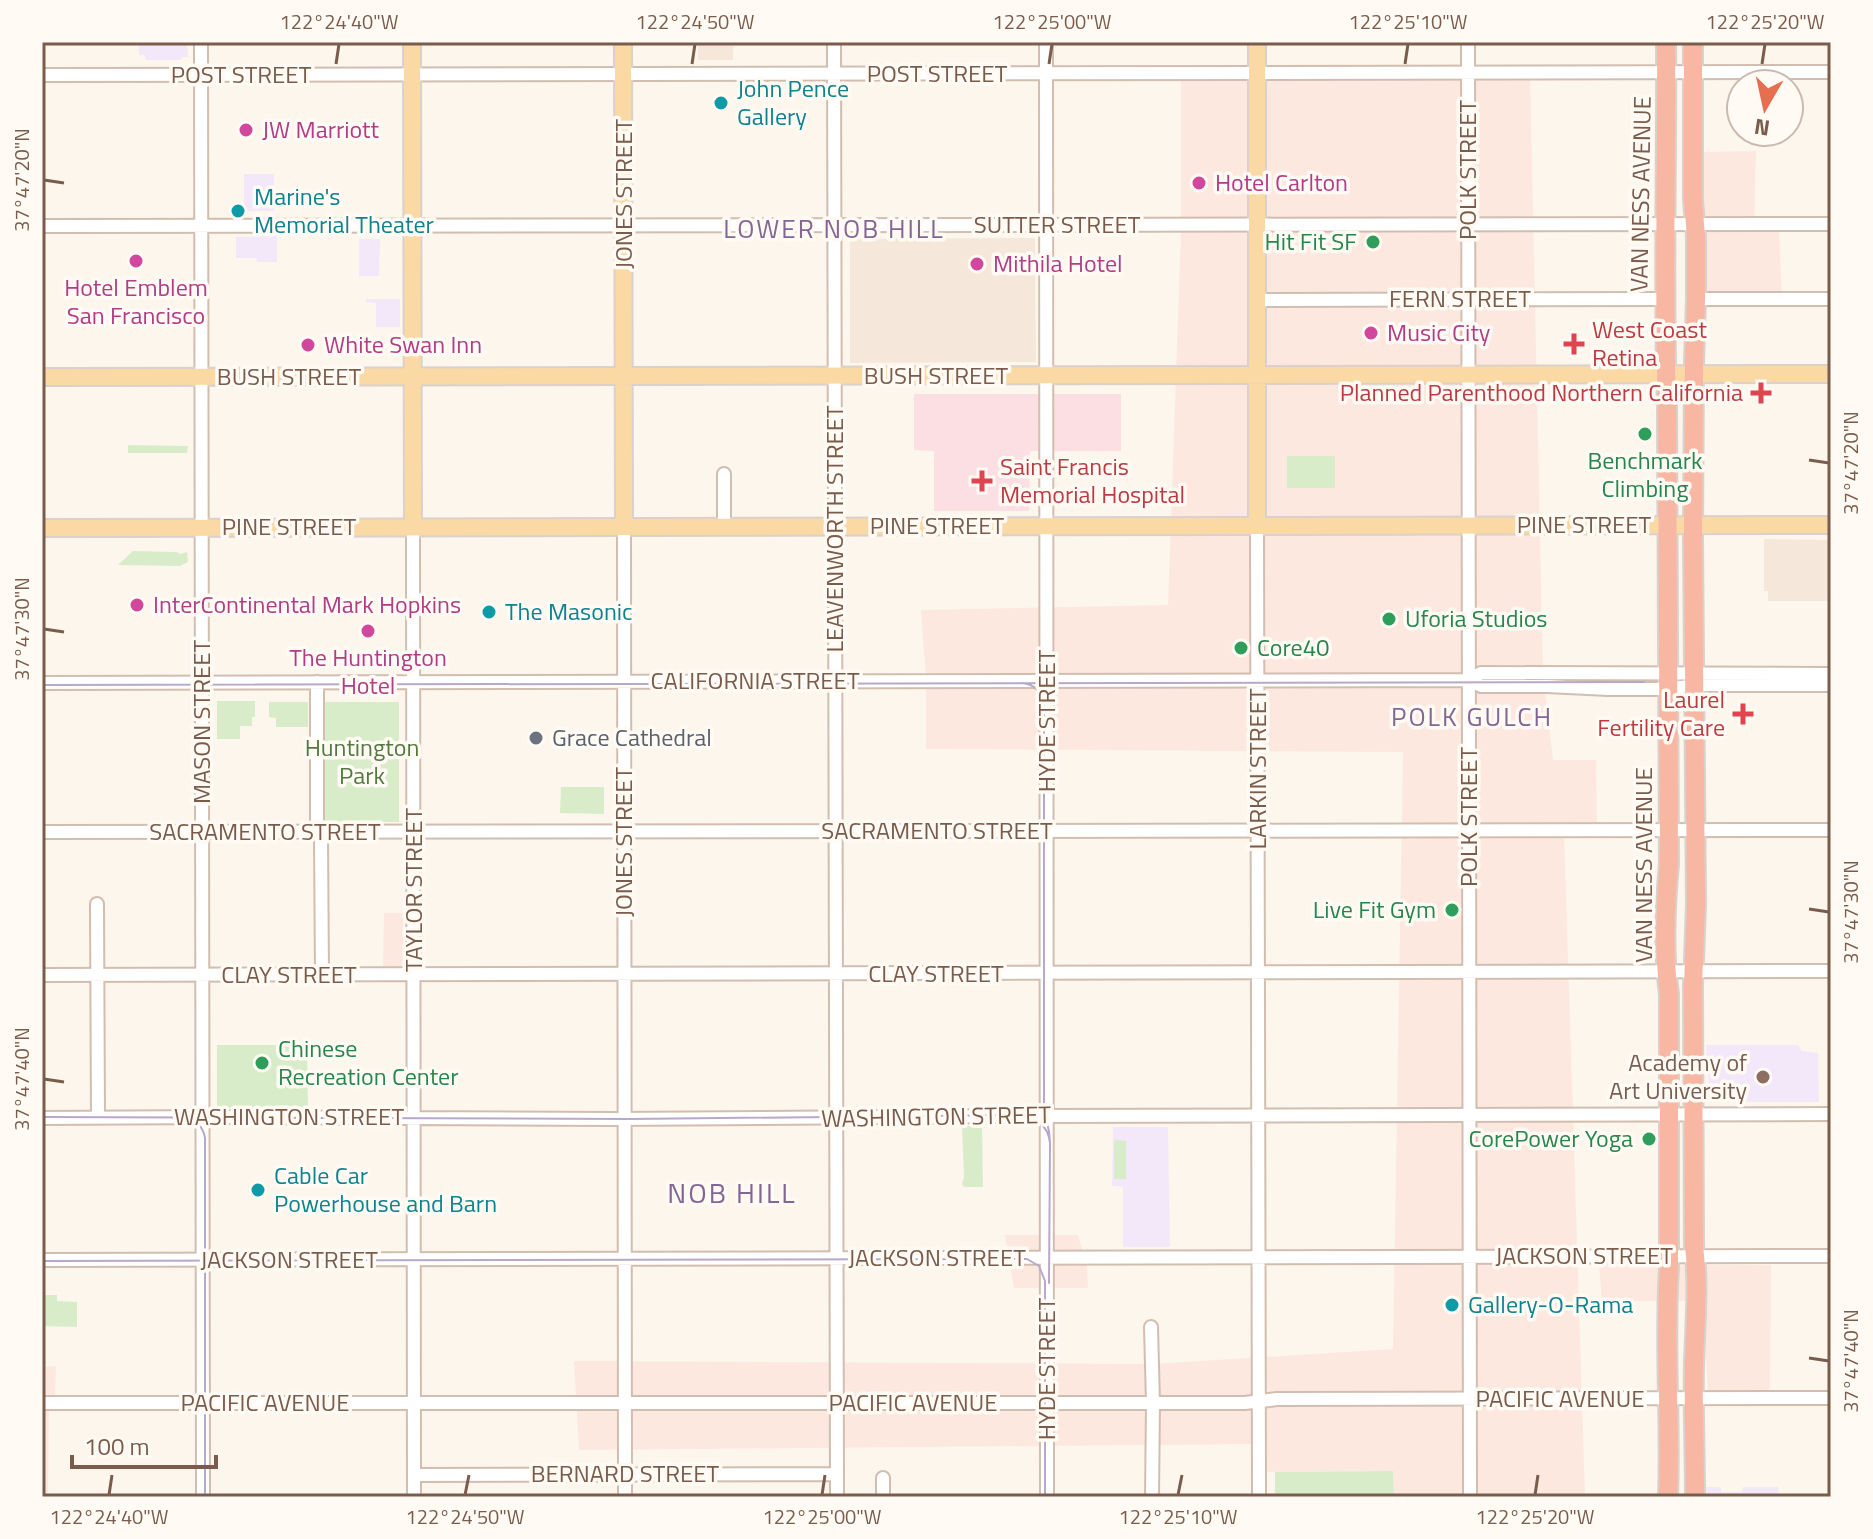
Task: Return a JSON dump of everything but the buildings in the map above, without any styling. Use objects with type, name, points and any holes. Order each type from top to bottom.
[{"type":"highway","name":"VAN NESS AVENUE","points":[[1666,42],[1668,1497]]},
{"type":"highway","name":"VAN NESS AVENUE","points":[[1693,42],[1696,299],[1693,525],[1695,1497]]},
{"type":"main road","name":"TAYLOR STREET","points":[[412,42],[413,527]]},
{"type":"main road","name":"JONES STREET","points":[[623,42],[624,527]]},
{"type":"main road","name":"LARKIN STREET","points":[[1257,42],[1257,526]]},
{"type":"main road","name":"BUSH STREET","points":[[42,377],[1831,374]]},
{"type":"main road","name":"PINE STREET","points":[[42,528],[1831,525]]},
{"type":"street","name":"MASON STREET","points":[[201,42],[203,1497]]},
{"type":"street","name":"LEAVENWORTH STREET","points":[[834,42],[837,1497]]},
{"type":"street","name":"HYDE STREET","points":[[1046,42],[1047,1497]]},
{"type":"street","name":"POLK STREET","points":[[1468,42],[1470,1497]]},
{"type":"street","name":"POST STREET","points":[[42,75],[1831,72]]},
{"type":"street","name":"SUTTER STREET","points":[[42,226],[1831,224]]},
{"type":"street","name":"FERN STREET","points":[[1257,300],[1664,299]]},
{"type":"street","points":[[1696,299],[1831,299]]},
{"type":"street","points":[[724,474],[724,527]]},
{"type":"street","name":"LARKIN STREET","points":[[1257,526],[1259,1497]]},
{"type":"street","name":"TAYLOR STREET","points":[[413,527],[414,1497]]},
{"type":"street","name":"JONES STREET","points":[[624,527],[625,1497]]},
{"type":"street","name":"CALIFORNIA STREET","points":[[1694,680],[1831,674]]},
{"type":"street","name":"CALIFORNIA STREET","points":[[42,683],[1469,680],[1481,686],[1621,689],[1668,680],[1694,680],[1831,685]]},
{"type":"street","points":[[317,682],[317,823],[321,845],[322,975]]},
{"type":"street","name":"SACRAMENTO STREET","points":[[42,832],[1831,830]]},
{"type":"street","points":[[97,904],[98,1117]]},
{"type":"street","name":"CLAY STREET","points":[[42,975],[1831,971]]},
{"type":"street","name":"WASHINGTON STREET","points":[[42,1118],[1831,1114]]},
{"type":"street","name":"JACKSON STREET","points":[[42,1260],[1831,1256]]},
{"type":"street","points":[[1151,1327],[1152,1497]]},
{"type":"street","name":"PACIFIC AVENUE","points":[[42,1403],[1153,1403],[1277,1399],[1831,1398]]},
{"type":"street","name":"BERNARD STREET","points":[[414,1475],[837,1474]]},
{"type":"street","points":[[883,1478],[883,1497]]},
{"type":"shaded area","points":[[139,42],[187,42],[188,57],[181,60],[146,60],[144,55],[139,55]]},
{"type":"shaded area","points":[[698,42],[733,42],[733,60],[698,60]]},
{"type":"shaded area","points":[[1181,73],[1530,73],[1543,673],[1553,760],[1596,760],[1597,830],[1564,830],[1585,1497],[1394,1497],[1393,1471],[1259,1472],[1258,1444],[579,1450],[574,1361],[1152,1364],[1393,1349],[1403,752],[926,749],[926,680],[921,610],[1168,605],[1181,231]]},
{"type":"shaded area","points":[[1756,151],[1754,230],[1779,231],[1782,295],[1701,294],[1700,152]]},
{"type":"shaded area","points":[[244,174],[274,174],[274,211],[244,211]]},
{"type":"shaded area","points":[[277,236],[277,262],[236,258],[236,237]]},
{"type":"shaded area","points":[[1035,238],[1036,362],[850,363],[850,239]]},
{"type":"shaded area","points":[[359,239],[380,239],[379,276],[359,276]]},
{"type":"shaded area","points":[[366,299],[400,299],[400,327],[376,327],[376,303],[366,302]]},
{"type":"shaded area","name":"Saint Francis Memorial Hospital","points":[[914,394],[1121,394],[1121,451],[1030,451],[1029,511],[934,511],[934,451],[914,450]]},
{"type":"shaded area","points":[[1764,539],[1831,540],[1831,601],[1768,601],[1768,591],[1764,591]]},
{"type":"shaded area","points":[[384,913],[403,913],[403,967],[383,967]]},
{"type":"shaded area","name":"Academy of Art University","points":[[1706,1045],[1798,1045],[1802,1051],[1818,1053],[1819,1102],[1710,1102]]},
{"type":"shaded area","points":[[1113,1127],[1168,1127],[1170,1247],[1123,1247],[1123,1187],[1112,1186]]},
{"type":"shaded area","points":[[1005,1235],[1078,1235],[1087,1266],[1088,1288],[1014,1288]]},
{"type":"shaded area","points":[[1771,1265],[1770,1390],[1708,1390],[1702,1301],[1602,1301],[1599,1266]]},
{"type":"shaded area","points":[[56,1366],[55,1395],[49,1408],[48,1497],[42,1497],[42,1367]]},
{"type":"shaded area","points":[[1706,1487],[1721,1487],[1721,1492],[1742,1492],[1743,1487],[1778,1487],[1779,1497],[1707,1497]]},
{"type":"green space","points":[[128,445],[188,446],[187,453],[128,453]]},
{"type":"green space","points":[[1287,456],[1335,456],[1335,488],[1287,488]]},
{"type":"green space","points":[[133,551],[187,552],[188,562],[180,566],[118,565]]},
{"type":"green space","points":[[217,701],[255,701],[252,726],[240,726],[240,739],[217,739]]},
{"type":"green space","points":[[269,702],[308,702],[308,727],[276,727],[276,718],[269,717]]},
{"type":"green space","name":"Huntington Park","points":[[325,702],[399,702],[399,822],[325,822]]},
{"type":"green space","points":[[561,787],[604,787],[604,814],[560,813]]},
{"type":"green space","name":"Chinese Recreation Center","points":[[217,1045],[307,1045],[308,1108],[217,1108]]},
{"type":"green space","points":[[962,1126],[982,1126],[983,1187],[964,1187],[962,1184]]},
{"type":"green space","points":[[1114,1140],[1126,1141],[1126,1179],[1114,1179]]},
{"type":"green space","points":[[42,1295],[57,1295],[57,1301],[77,1302],[77,1327],[42,1326]]},
{"type":"green space","points":[[1393,1471],[1394,1497],[1275,1497],[1275,1472]]},
{"type":"tram line","points":[[42,685],[1644,682]]},
{"type":"tram line","points":[[1023,683],[1038,690],[1044,704],[1044,1112],[1050,1143],[1049,1283]]},
{"type":"tram line","points":[[42,1117],[631,1119],[1016,1115],[1043,1126],[1050,1143]]},
{"type":"tram line","points":[[183,1117],[198,1124],[205,1138],[205,1497]]},
{"type":"tram line","points":[[42,1261],[1027,1259],[1039,1266],[1045,1281],[1045,1497]]},
{"type":"place","name":"John Pence Gallery","points":[[721,103]]},
{"type":"place","name":"JW Marriott","points":[[246,130]]},
{"type":"place","name":"Hotel Carlton","points":[[1199,183]]},
{"type":"place","name":"Marine's Memorial Theater","points":[[238,211]]},
{"type":"place","name":"Hit Fit SF","points":[[1373,242]]},
{"type":"place","name":"Hotel Emblem San Francisco","points":[[136,261]]},
{"type":"place","name":"Mithila Hotel","points":[[977,264]]},
{"type":"place","name":"Music City","points":[[1371,333]]},
{"type":"place","name":"West Coast Retina","points":[[1574,344]]},
{"type":"place","name":"White Swan Inn","points":[[308,345]]},
{"type":"place","name":"Planned Parenthood Northern California","points":[[1761,393]]},
{"type":"place","name":"Benchmark Climbing","points":[[1645,434]]},
{"type":"place","name":"Saint Francis Memorial Hospital","points":[[982,481]]},
{"type":"place","name":"InterContinental Mark Hopkins","points":[[137,605]]},
{"type":"place","name":"The Masonic","points":[[489,612]]},
{"type":"place","name":"Uforia Studios","points":[[1389,619]]},
{"type":"place","name":"The Huntington Hotel","points":[[368,631]]},
{"type":"place","name":"Core40","points":[[1241,648]]},
{"type":"place","name":"Laurel Fertility Care","points":[[1743,714]]},
{"type":"place","name":"Grace Cathedral","points":[[536,738]]},
{"type":"place","name":"Live Fit Gym","points":[[1452,910]]},
{"type":"place","name":"Chinese Recreation Center","points":[[262,1063]]},
{"type":"place","name":"Academy of Art University","points":[[1763,1077]]},
{"type":"place","name":"CorePower Yoga","points":[[1649,1139]]},
{"type":"place","name":"Cable Car Powerhouse and Barn","points":[[258,1190]]},
{"type":"place","name":"Gallery-O-Rama","points":[[1452,1305]]},
{"type":"district","name":"LOWER NOB HILL","points":[[834,229]]},
{"type":"district","name":"POLK GULCH","points":[[1472,717]]},
{"type":"district","name":"NOB HILL","points":[[732,1193]]}]
